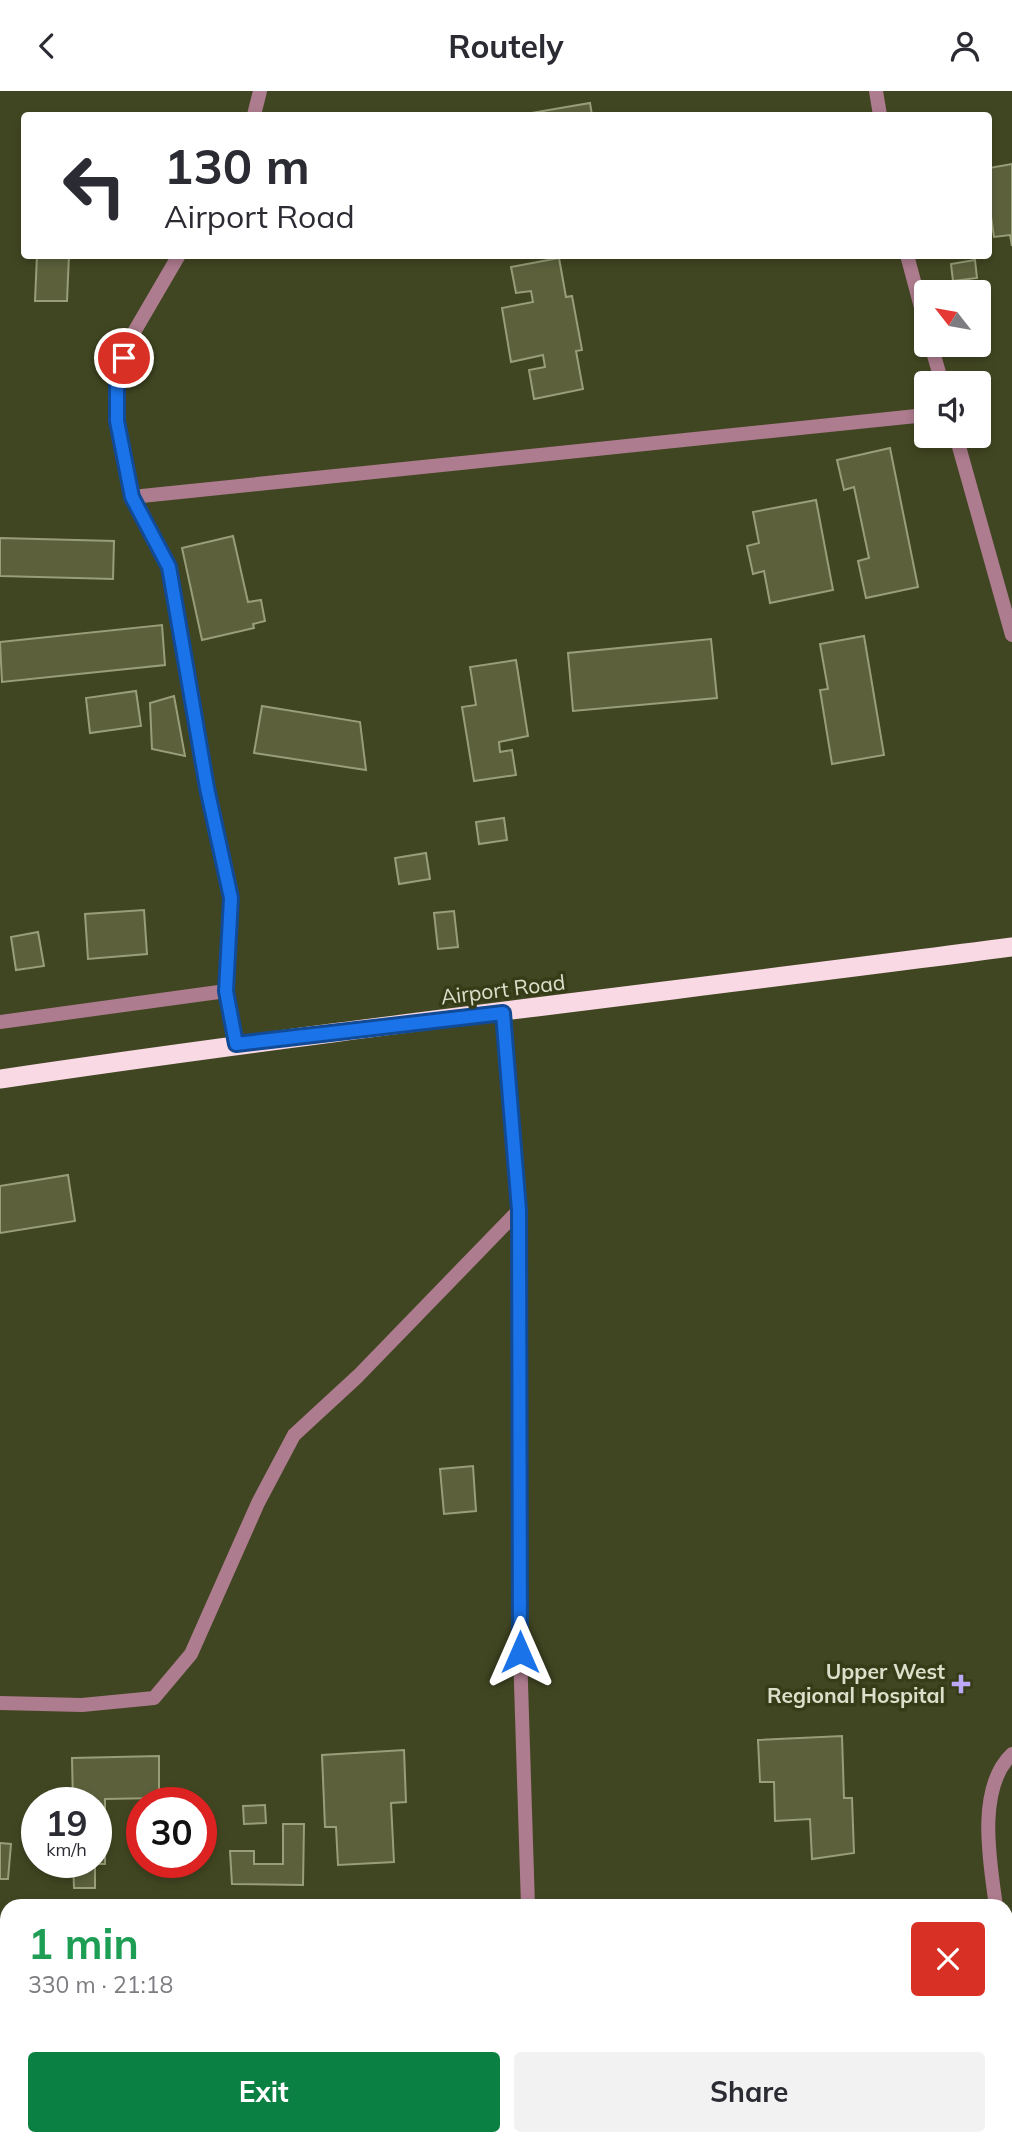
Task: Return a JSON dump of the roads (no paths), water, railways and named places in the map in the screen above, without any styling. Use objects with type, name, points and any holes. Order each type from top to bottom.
[{"type":"highway","name":"Airport Road","points":[[0,1079],[236,1044],[503,1013],[1012,947]]},
{"type":"street","points":[[255,112],[260,91]]},
{"type":"street","points":[[876,91],[880,112]]},
{"type":"street","points":[[177,259],[131,338],[117,378],[117,421],[132,497],[169,567],[207,788],[231,898],[226,991],[236,1044]]},
{"type":"street","points":[[907,259],[914,283]]},
{"type":"street","points":[[132,497],[914,416]]},
{"type":"street","points":[[959,448],[1012,635]]},
{"type":"street","points":[[0,1022],[226,991]]},
{"type":"street","points":[[503,1013],[519,1210],[520,1652],[528,1899]]},
{"type":"street","points":[[0,1703],[82,1705],[154,1698],[191,1654],[258,1503],[294,1435],[358,1376],[519,1210]]},
{"type":"street","points":[[995,1899],[988,1839],[992,1793],[1012,1755]]},
{"type":"place","name":"Upper West Regional Hospital","points":[[961,1684]]}]
